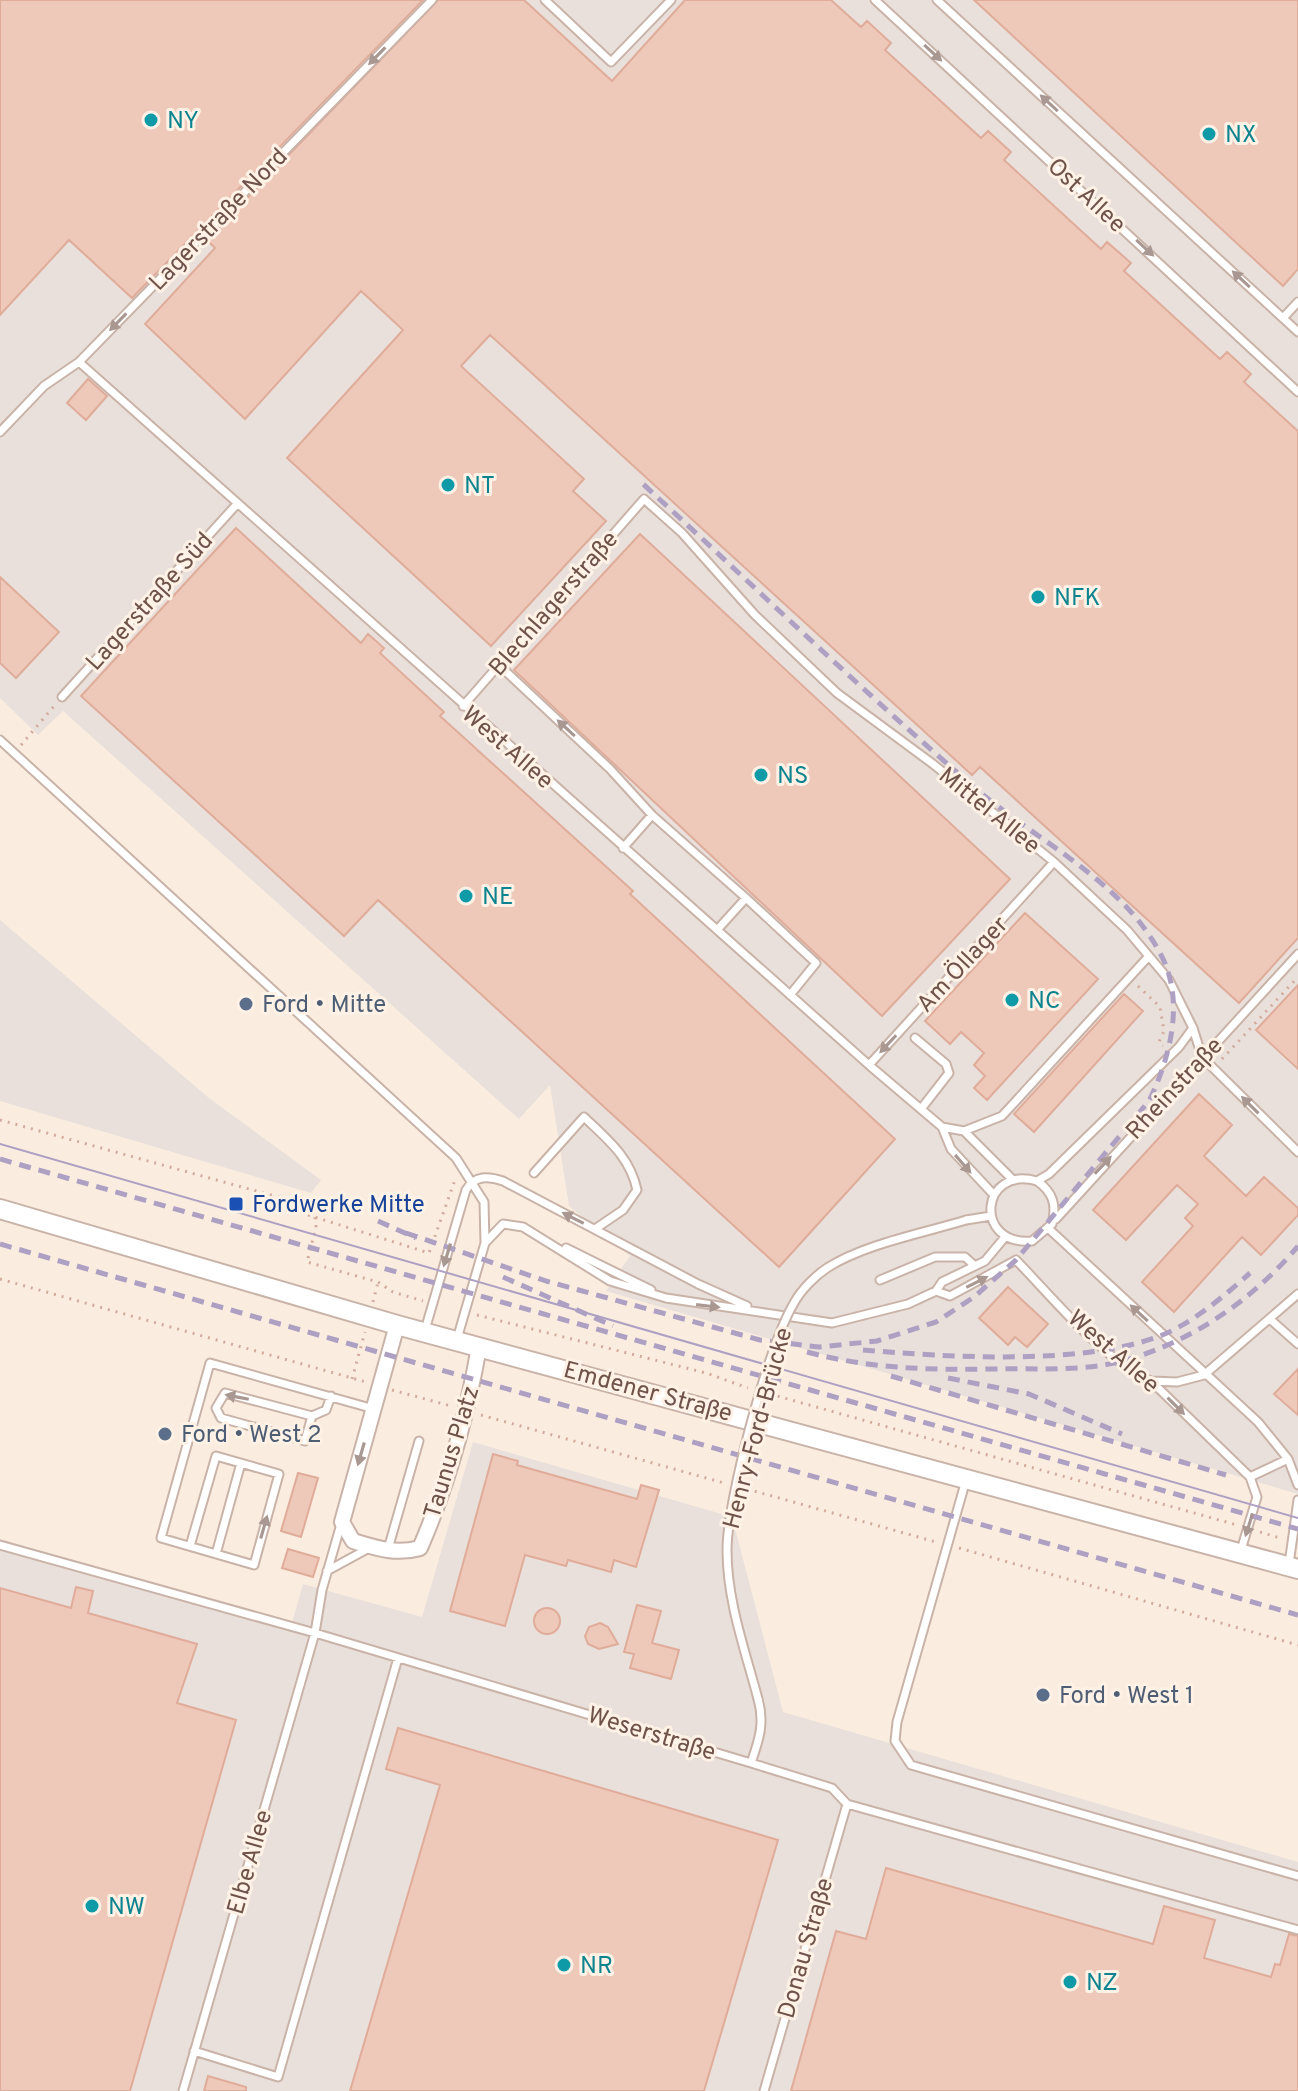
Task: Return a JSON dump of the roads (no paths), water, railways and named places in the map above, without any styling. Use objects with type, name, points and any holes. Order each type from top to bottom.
[{"type":"street","name":"Emdener Straße","points":[[0,1209],[397,1325],[1293,1568]]},
{"type":"street","points":[[380,1549],[353,1541],[342,1522],[397,1325]]},
{"type":"street","name":"Taunus Platz","points":[[380,1549],[420,1548],[465,1410],[479,1347]]},
{"type":"lane","name":"Lagerstraße Nord","points":[[0,432],[44,386],[79,362],[432,0]]},
{"type":"lane","points":[[545,0],[611,62],[671,0]]},
{"type":"lane","name":"Ost Allee","points":[[875,0],[1298,392]]},
{"type":"lane","name":"Ost Allee","points":[[937,0],[1298,332]]},
{"type":"lane","points":[[1283,318],[1298,302]]},
{"type":"lane","name":"West Allee","points":[[79,362],[623,848],[942,1127],[951,1149],[994,1195]]},
{"type":"lane","name":"Blechlagerstraße","points":[[463,706],[644,499]]},
{"type":"lane","name":"Mittel Allee","points":[[644,499],[682,533],[755,615],[837,693],[933,764],[1054,862],[1127,930],[1169,980],[1193,1028],[1202,1057],[1298,1152]]},
{"type":"lane","name":"Lagerstraße Süd","points":[[62,697],[237,504]]},
{"type":"lane","points":[[499,665],[652,815],[816,963],[790,995]]},
{"type":"lane","points":[[0,740],[462,1165],[484,1202],[485,1243],[456,1341]]},
{"type":"lane","points":[[623,848],[652,815]]},
{"type":"lane","name":"Am Öllager","points":[[869,1065],[1054,862]]},
{"type":"lane","points":[[717,930],[746,898]]},
{"type":"lane","name":"Rheinstraße","points":[[1050,1227],[1298,954]]},
{"type":"lane","points":[[942,1127],[964,1131],[1002,1116],[1149,956]]},
{"type":"lane","points":[[1037,1181],[1179,1047],[1193,1028]]},
{"type":"lane","points":[[915,1038],[946,1064],[949,1073],[921,1109]]},
{"type":"lane","points":[[534,1173],[584,1117],[617,1147],[634,1175],[637,1190],[623,1210],[595,1229]]},
{"type":"lane","points":[[964,1131],[1012,1179],[1037,1181],[1051,1194],[1054,1203],[1050,1227],[1032,1241],[1020,1242],[1005,1237],[991,1216],[994,1195],[1012,1179]]},
{"type":"lane","points":[[424,1332],[466,1190],[472,1182],[483,1177],[503,1181],[698,1284],[754,1309]]},
{"type":"lane","name":"Henry-Ford-Brücke","points":[[751,1763],[762,1733],[763,1716],[733,1603],[728,1527],[773,1351],[786,1319],[807,1286],[827,1268],[856,1254],[966,1220],[991,1216]]},
{"type":"lane","points":[[485,1243],[495,1229],[512,1223],[545,1239],[610,1281],[710,1307],[754,1309],[832,1323],[908,1304],[936,1291],[942,1282],[985,1261],[1005,1237]]},
{"type":"lane","name":"West Allee","points":[[1050,1227],[1204,1375],[1258,1422],[1288,1459],[1298,1485]]},
{"type":"lane","points":[[936,1291],[950,1296],[1016,1260],[1020,1242]]},
{"type":"lane","points":[[880,1280],[935,1257],[965,1257],[975,1266]]},
{"type":"lane","name":"West Allee","points":[[1016,1260],[1109,1351],[1136,1374],[1151,1381],[1250,1477]]},
{"type":"lane","points":[[1151,1381],[1177,1382],[1204,1375],[1298,1294]]},
{"type":"lane","points":[[1271,1320],[1298,1344]]},
{"type":"lane","points":[[190,1546],[216,1456],[279,1474],[254,1565],[161,1538],[210,1363],[374,1409]]},
{"type":"lane","points":[[312,1416],[305,1441],[221,1418],[216,1408],[225,1393],[312,1416],[326,1410],[331,1396]]},
{"type":"lane","points":[[327,1571],[380,1549],[419,1441]]},
{"type":"lane","points":[[1240,1552],[1257,1497],[1250,1477],[1288,1459]]},
{"type":"lane","points":[[216,1554],[241,1463]]},
{"type":"lane","points":[[967,1478],[897,1722],[895,1741],[911,1765],[1298,1876]]},
{"type":"lane","points":[[1293,1568],[1291,1542],[1298,1500]]},
{"type":"lane","name":"Elbe Allee","points":[[183,2091],[315,1633],[327,1571],[342,1522]]},
{"type":"lane","name":"Weserstraße","points":[[0,1545],[315,1633],[751,1763],[832,1788],[847,1804],[1298,1930]]},
{"type":"lane","points":[[194,2051],[278,2077],[398,1658]]},
{"type":"lane","name":"Donau Straße","points":[[764,2091],[847,1804]]},
{"type":"tram line","points":[[0,1144],[1298,1518]]},
{"type":"railway","points":[[406,1233],[546,1281],[760,1340],[819,1347],[877,1341],[936,1322],[974,1297],[1016,1260],[1149,1101],[1163,1068],[1172,1032],[1170,978],[1148,933],[1128,908],[1079,865],[974,787],[643,484]]},
{"type":"railway","points":[[0,1159],[1298,1529]]},
{"type":"railway","points":[[378,1221],[416,1238]]},
{"type":"railway","points":[[0,1244],[1298,1615]]},
{"type":"railway","points":[[807,1352],[854,1362],[923,1369],[1059,1369],[1122,1361],[1172,1343],[1219,1317],[1261,1284],[1298,1246]]},
{"type":"railway","points":[[863,1350],[1014,1357],[1092,1352],[1128,1346],[1184,1324],[1219,1300],[1250,1273]]},
{"type":"railway","points":[[503,1277],[613,1326]]},
{"type":"railway","points":[[891,1376],[1226,1475]]},
{"type":"railway","points":[[948,1378],[1029,1394],[1122,1434]]},
{"type":"place","name":"NY","points":[[151,120]]},
{"type":"place","name":"NX","points":[[1209,134]]},
{"type":"place","name":"NT","points":[[448,485]]},
{"type":"place","name":"NFK","points":[[1038,597]]},
{"type":"place","name":"NS","points":[[761,775]]},
{"type":"place","name":"NE","points":[[466,896]]},
{"type":"place","name":"NC","points":[[1012,1000]]},
{"type":"place","name":"Ford • Mitte","points":[[246,1004]]},
{"type":"place","name":"Fordwerke Mitte","points":[[236,1204]]},
{"type":"place","name":"Ford • West 2","points":[[165,1434]]},
{"type":"place","name":"Ford • West 1","points":[[1043,1695]]},
{"type":"place","name":"NW","points":[[92,1906]]},
{"type":"place","name":"NR","points":[[564,1965]]},
{"type":"place","name":"NZ","points":[[1070,1982]]}]
